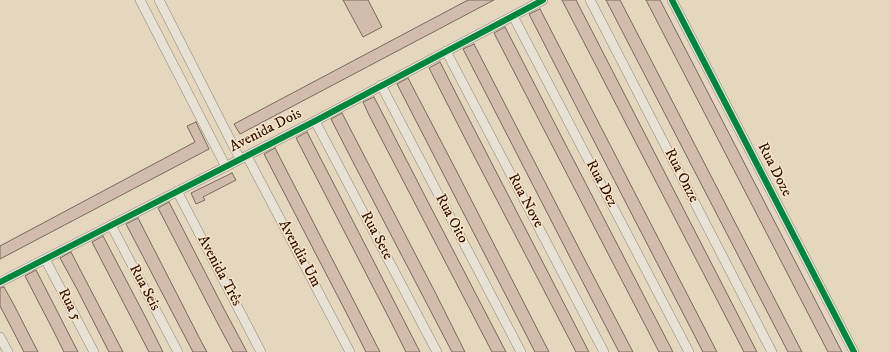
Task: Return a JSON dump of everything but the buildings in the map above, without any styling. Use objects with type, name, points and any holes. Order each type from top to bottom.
[{"type":"street","points":[[140,0],[226,167]]},
{"type":"street","name":"Avendia Um","points":[[159,0],[350,352]]},
{"type":"street","name":"Avenida Dois","points":[[0,282],[315,121],[543,0]]},
{"type":"street","name":"Rua Onze","points":[[590,0],[772,352]]},
{"type":"street","name":"Rua Doze","points":[[672,0],[854,352]]},
{"type":"street","name":"Rua Dez","points":[[513,16],[689,352]]},
{"type":"street","name":"Rua Nove","points":[[446,51],[604,352]]},
{"type":"street","name":"Rua Oito","points":[[381,85],[521,352]]},
{"type":"street","name":"Rua Sete","points":[[315,121],[437,352]]},
{"type":"street","name":"Avenida Três","points":[[177,191],[261,352]]},
{"type":"street","name":"Rua Seis","points":[[111,225],[178,352]]},
{"type":"street","name":"Rua 5","points":[[45,259],[94,352]]},
{"type":"street","points":[[0,336],[8,352]]},
{"type":"cycle path","points":[[0,282],[315,121],[543,0]]},
{"type":"cycle path","points":[[672,0],[854,352]]}]
